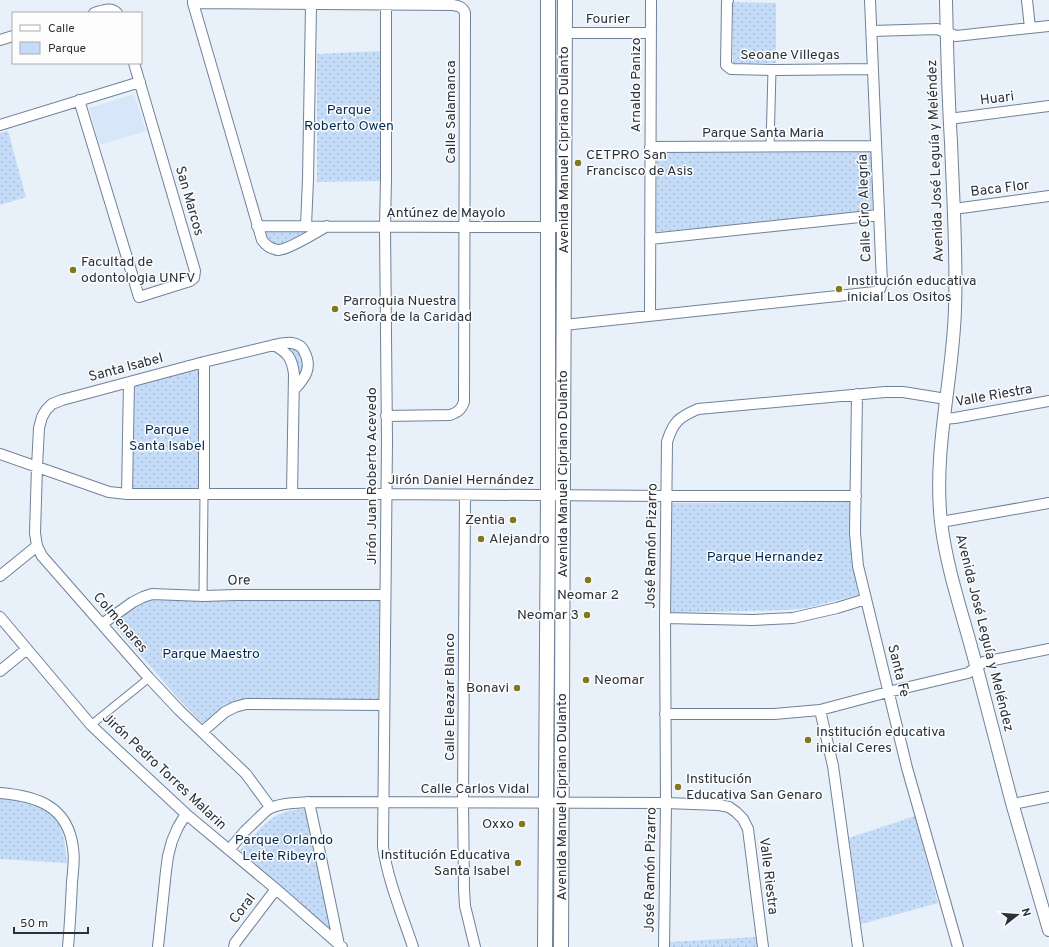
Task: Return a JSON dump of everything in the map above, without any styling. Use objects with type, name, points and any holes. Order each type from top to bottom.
[{"type":"main road","name":"Avenida Manuel Cipriano Dulanto","points":[[545,947],[548,495],[548,0]]},
{"type":"main road","name":"Avenida Manuel Cipriano Dulanto","points":[[561,947],[565,0]]},
{"type":"street","name":"Arnaldo Panizo","points":[[650,315],[651,0]]},
{"type":"street","name":"Seoane Villegas","points":[[728,0],[726,65],[731,70],[873,69]]},
{"type":"street","name":"Calle Ciro Alegría","points":[[564,325],[875,292],[880,289],[882,283],[870,0]]},
{"type":"street","name":"Avenida José Leguía y Meléndez","points":[[946,0],[949,119],[956,264],[955,311],[951,359],[943,419],[939,476],[941,522],[948,560],[1013,804],[1049,930]]},
{"type":"street","points":[[1027,0],[1030,28]]},
{"type":"street","name":"Antúnez de Mayolo","points":[[193,2],[262,240],[266,246],[280,250],[327,226]]},
{"type":"street","name":"Calle Salamanca","points":[[193,2],[311,5],[386,2],[453,5],[460,6],[464,10],[464,402],[461,409],[457,413],[450,415],[386,416]]},
{"type":"street","name":"Jirón Juan Roberto Acevedo","points":[[386,2],[386,494],[383,847],[389,877],[413,947]]},
{"type":"street","points":[[306,226],[311,5]]},
{"type":"street","points":[[98,12],[108,9],[116,12]]},
{"type":"street","points":[[872,31],[937,29],[956,36],[1049,26]]},
{"type":"street","name":"Fourier","points":[[565,33],[650,33]]},
{"type":"street","points":[[0,40],[12,36]]},
{"type":"street","name":"San Marcos","points":[[79,100],[139,297],[190,281],[194,278],[195,271],[134,64]]},
{"type":"street","points":[[770,146],[772,70]]},
{"type":"street","points":[[0,125],[140,82]]},
{"type":"street","name":"Huari","points":[[949,119],[1049,106]]},
{"type":"street","name":"Parque Santa Maria","points":[[650,147],[876,146]]},
{"type":"street","name":"Baca Flor","points":[[954,208],[1049,196]]},
{"type":"street","points":[[650,239],[879,215]]},
{"type":"street","name":"Antúnez de Mayolo","points":[[257,226],[465,228],[564,227]]},
{"type":"street","name":"Santa Isabel","points":[[37,467],[39,428],[42,417],[52,404],[62,400],[204,362],[291,342],[298,344],[303,349],[307,356],[308,364],[308,370],[304,379],[294,390]]},
{"type":"street","points":[[274,345],[283,350],[289,356],[293,365],[292,494]]},
{"type":"street","points":[[203,596],[204,362]]},
{"type":"street","points":[[126,494],[129,382]]},
{"type":"street","name":"José Ramón Pizarro","points":[[664,947],[666,803],[666,496],[667,442],[671,429],[678,420],[686,414],[698,409],[885,392],[903,392],[946,399]]},
{"type":"street","name":"Santa Fe","points":[[857,394],[855,533],[858,566],[906,768],[958,947]]},
{"type":"street","name":"Valle Riestra","points":[[943,419],[1049,401]]},
{"type":"street","name":"Jirón Daniel Hernández","points":[[0,454],[109,492],[126,494],[856,496]]},
{"type":"street","name":"Colmenares","points":[[37,467],[35,533],[37,546],[42,556],[149,678],[179,710],[246,774],[271,808]]},
{"type":"street","name":"Calle Eleazar Blanco","points":[[465,495],[463,802],[464,889],[465,906],[475,947]]},
{"type":"street","points":[[941,522],[1049,503]]},
{"type":"street","points":[[0,576],[37,546]]},
{"type":"street","name":"Ore","points":[[102,624],[133,602],[152,594],[203,596],[385,595]]},
{"type":"street","points":[[665,618],[753,620],[793,618],[866,600]]},
{"type":"street","name":"Jirón Pedro Torres Malarin","points":[[0,618],[91,725],[186,814],[276,889],[340,946]]},
{"type":"street","points":[[665,714],[774,714],[820,710],[968,673],[984,662],[1049,649]]},
{"type":"street","points":[[0,671],[27,650]]},
{"type":"street","points":[[91,725],[149,678]]},
{"type":"street","points":[[202,732],[225,712],[246,704],[384,705]]},
{"type":"street","points":[[820,710],[833,766],[858,947]]},
{"type":"street","points":[[0,793],[24,796],[48,805],[64,820],[69,831],[74,850],[68,947]]},
{"type":"street","points":[[1013,804],[1049,797]]},
{"type":"street","points":[[309,802],[340,946]]},
{"type":"street","name":"Calle Carlos Vidal","points":[[229,850],[245,831],[267,810],[286,804],[309,802],[463,802],[562,804],[666,803],[719,805],[729,807],[736,812]]},
{"type":"street","name":"Valle Riestra","points":[[736,812],[744,819],[748,829],[763,947]]},
{"type":"street","points":[[158,947],[168,856],[172,841],[186,814]]},
{"type":"street","name":"Coral","points":[[234,947],[235,943],[276,889]]},
{"type":"shaded area","points":[[134,94],[146,131],[100,145],[89,108]]},
{"type":"green space","points":[[552,0],[560,0],[560,220],[557,222],[553,222]]},
{"type":"green space","points":[[733,2],[776,3],[776,63],[733,63]]},
{"type":"green space","name":"Parque Roberto Owen","points":[[381,51],[381,181],[317,182],[317,54]]},
{"type":"green space","points":[[8,131],[26,197],[0,205],[0,133]]},
{"type":"green space","points":[[871,152],[873,212],[656,232],[657,153]]},
{"type":"green space","points":[[266,228],[312,231],[284,246],[278,246],[273,244],[267,237]]},
{"type":"green space","points":[[554,232],[557,232],[558,491],[553,491]]},
{"type":"green space","points":[[291,345],[296,345],[305,358],[302,371],[300,372],[296,358],[292,351]]},
{"type":"green space","name":"Parque Santa Isabel","points":[[199,369],[199,489],[133,489],[135,386]]},
{"type":"green space","points":[[557,500],[556,798],[551,798],[553,501]]},
{"type":"green space","name":"Parque Hernandez","points":[[850,502],[850,533],[858,595],[807,608],[787,610],[671,613],[671,503]]},
{"type":"green space","name":"Parque Maestro","points":[[154,598],[379,601],[378,700],[253,699],[207,722],[201,722],[175,695],[115,626],[115,621],[129,610],[138,604]]},
{"type":"green space","points":[[0,798],[19,799],[43,806],[53,815],[59,824],[64,838],[67,863],[0,859]]},
{"type":"green space","points":[[552,808],[555,808],[556,947],[548,947]]},
{"type":"green space","name":"Parque Orlando Leite Ribeyro","points":[[306,809],[335,933],[240,850],[265,824],[276,816],[288,811]]},
{"type":"green space","points":[[915,816],[938,903],[861,924],[849,838]]},
{"type":"green space","points":[[757,937],[758,947],[669,947],[669,942]]},
{"type":"place","name":"CETPRO San Francisco de Asis","points":[[578,163]]},
{"type":"place","name":"Facultad de odontologia UNFV","points":[[73,270]]},
{"type":"place","name":"Institución educativa inicial Los Ositos","points":[[839,289]]},
{"type":"place","name":"Parroquia Nuestra Señora de la Caridad","points":[[335,309]]},
{"type":"place","name":"Zentia","points":[[513,520]]},
{"type":"place","name":"Alejandro","points":[[481,539]]},
{"type":"place","name":"Neomar 2","points":[[588,580]]},
{"type":"place","name":"Neomar 3","points":[[587,615]]},
{"type":"place","name":"Neomar","points":[[586,680]]},
{"type":"place","name":"Bonavi","points":[[517,688]]},
{"type":"place","name":"Institución educativa inicial Ceres","points":[[808,740]]},
{"type":"place","name":"Institución Educativa San Genaro","points":[[678,787]]},
{"type":"place","name":"Oxxo","points":[[522,824]]},
{"type":"place","name":"Institución Educativa Santa Isabel","points":[[518,863]]}]
